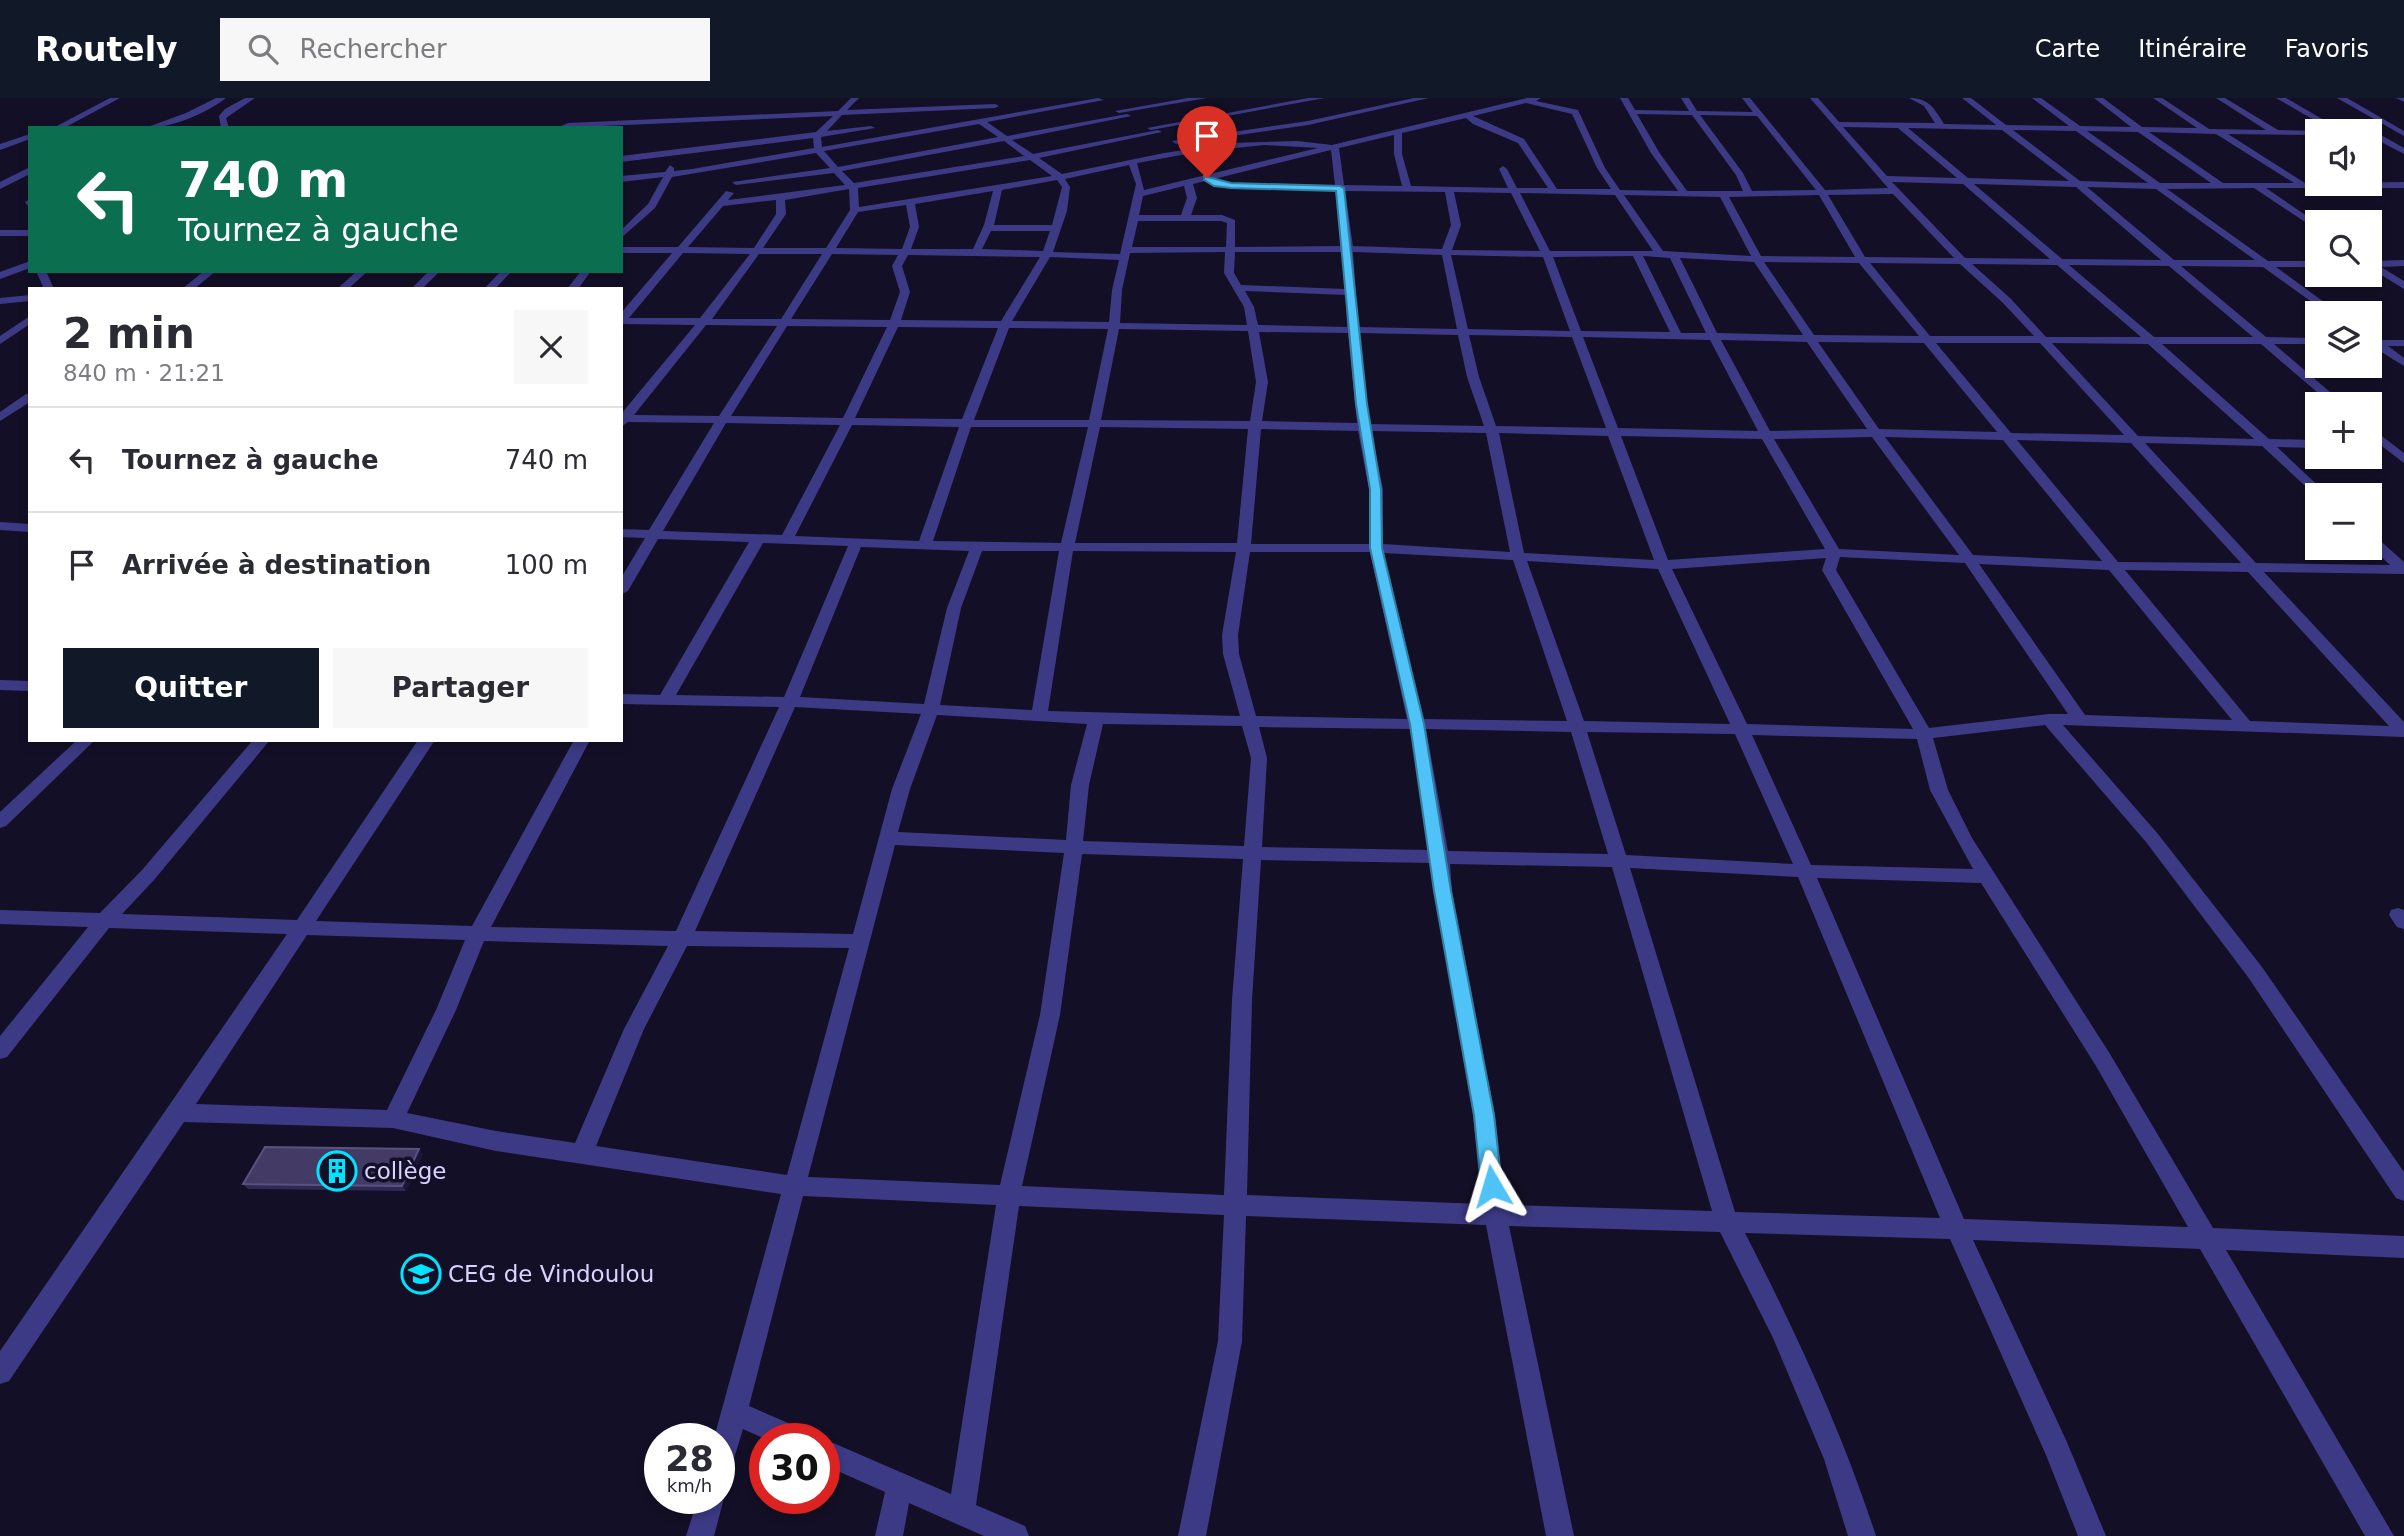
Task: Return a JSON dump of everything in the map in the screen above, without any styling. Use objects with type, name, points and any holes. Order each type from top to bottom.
[{"type":"street","points":[[61,126],[116,98]]},
{"type":"street","points":[[163,126],[222,98]]},
{"type":"street","points":[[224,126],[222,118],[228,111],[251,98]]},
{"type":"street","points":[[817,136],[855,98]]},
{"type":"street","points":[[736,182],[835,170],[1005,139],[1203,98]]},
{"type":"street","points":[[723,203],[780,198],[1031,157],[1321,98]]},
{"type":"street","points":[[1176,141],[1308,123],[1425,98]]},
{"type":"street","points":[[1139,194],[1332,147],[1511,108],[1537,98]]},
{"type":"street","points":[[1624,98],[1655,153],[1685,194]]},
{"type":"street","points":[[1685,98],[1740,175],[1749,193]]},
{"type":"street","points":[[1746,98],[1812,177],[1844,226],[1862,260],[2246,727]]},
{"type":"street","points":[[1814,98],[1884,179],[1962,260],[2006,300],[2404,732]]},
{"type":"street","points":[[1913,98],[1927,104],[1941,126]]},
{"type":"street","points":[[1966,98],[2077,183],[2324,392]]},
{"type":"street","points":[[2036,98],[2317,301]]},
{"type":"street","points":[[2098,98],[2140,131],[2220,185]]},
{"type":"street","points":[[2157,98],[2207,131]]},
{"type":"street","points":[[2220,98],[2276,132]]},
{"type":"street","points":[[2280,98],[2318,119]]},
{"type":"street","points":[[2341,98],[2404,134]]},
{"type":"street","points":[[623,179],[743,163],[1099,99],[1205,159]]},
{"type":"street","points":[[1525,101],[1575,112],[1601,168],[1667,255],[1768,435],[1776,455],[1834,553],[1829,570],[1924,734],[1938,790],[1985,876],[2103,1060],[2205,1240],[2380,1536]]},
{"type":"street","points":[[914,121],[995,107],[1005,102]]},
{"type":"street","points":[[565,126],[995,107],[1005,117]]},
{"type":"street","points":[[1632,112],[1758,114]]},
{"type":"street","points":[[1469,116],[1521,141],[1554,191]]},
{"type":"street","points":[[925,544],[967,422],[1005,324],[1047,254],[1066,187],[1060,177],[980,121]]},
{"type":"street","points":[[157,126],[169,123]]},
{"type":"street","points":[[1835,124],[2305,132]]},
{"type":"street","points":[[1900,125],[2150,340],[2309,483]]},
{"type":"street","points":[[623,159],[875,127]]},
{"type":"street","points":[[2218,131],[2302,184]]},
{"type":"street","points":[[2300,132],[2305,135]]},
{"type":"street","points":[[1398,133],[1398,154],[1407,189]]},
{"type":"street","points":[[2382,133],[2404,134]]},
{"type":"street","points":[[623,587],[781,323],[855,210],[854,189],[818,150],[817,136]]},
{"type":"street","points":[[0,147],[28,137]]},
{"type":"street","points":[[2382,139],[2404,151]]},
{"type":"street","points":[[855,210],[1270,141],[1332,147]]},
{"type":"street","points":[[1332,147],[1348,249],[1353,330],[1364,429],[1376,489],[1376,548],[1417,724],[1440,856],[1445,904],[1484,1115],[1495,1214],[1560,1536]]},
{"type":"street","points":[[623,233],[644,215],[668,175],[671,152]]},
{"type":"street","points":[[623,319],[683,250],[702,223],[723,203],[736,182],[735,170],[743,163]]},
{"type":"street","points":[[1039,716],[1067,547],[1114,326],[1124,254],[1135,218],[1140,184],[1133,163]]},
{"type":"street","points":[[1216,166],[1227,172]]},
{"type":"street","points":[[1503,169],[1547,255],[1663,565],[1742,729],[1836,938],[1958,1230],[2057,1449],[2092,1536]]},
{"type":"street","points":[[0,186],[28,171]]},
{"type":"street","points":[[1207,178],[1217,184],[1231,186],[1685,194],[1896,191]]},
{"type":"street","points":[[1884,179],[2158,186],[2404,185]]},
{"type":"street","points":[[1185,218],[1192,198],[1188,182]]},
{"type":"street","points":[[2382,183],[2404,197]]},
{"type":"street","points":[[2255,185],[2305,219]]},
{"type":"street","points":[[976,251],[988,228],[998,188]]},
{"type":"street","points":[[1449,190],[1456,225],[1446,253],[1473,377],[1492,431],[1518,556],[1578,728],[1727,1222],[1782,1330],[1838,1458],[1861,1536]]},
{"type":"street","points":[[1723,194],[1758,259],[1875,433],[1968,558],[2079,719]]},
{"type":"street","points":[[623,419],[735,283],[754,250],[781,214],[780,198]]},
{"type":"street","points":[[786,540],[894,324],[905,292],[897,266],[915,232],[916,214],[910,202]]},
{"type":"street","points":[[1135,218],[1229,219],[1232,222],[1229,273],[1249,306],[1262,382],[1251,451],[1244,547],[1230,635],[1231,654],[1259,758],[1251,851],[1230,1341],[1192,1536]]},
{"type":"street","points":[[988,228],[1056,228]]},
{"type":"street","points":[[0,233],[28,233]]},
{"type":"street","points":[[623,250],[1124,254],[1231,248],[1547,255],[1636,253],[1758,259],[2305,264]]},
{"type":"street","points":[[1636,253],[1677,336]]},
{"type":"street","points":[[2382,264],[2404,263]]},
{"type":"street","points":[[3,274],[28,265]]},
{"type":"street","points":[[2382,272],[2404,286]]},
{"type":"street","points":[[190,287],[208,273]]},
{"type":"street","points":[[344,287],[361,273]]},
{"type":"street","points":[[418,287],[433,273]]},
{"type":"street","points":[[491,287],[505,273]]},
{"type":"street","points":[[574,287],[584,273]]},
{"type":"street","points":[[1239,288],[1351,292]]},
{"type":"street","points":[[0,301],[28,298]]},
{"type":"street","points":[[0,341],[28,320]]},
{"type":"street","points":[[623,321],[1005,324],[1926,340],[2305,341]]},
{"type":"street","points":[[2382,342],[2404,343]]},
{"type":"street","points":[[2382,348],[2404,363]]},
{"type":"street","points":[[0,404],[24,405]]},
{"type":"street","points":[[0,417],[24,405]]},
{"type":"street","points":[[623,420],[847,420],[1768,435],[1875,433],[2305,444]]},
{"type":"street","points":[[2382,440],[2404,459]]},
{"type":"street","points":[[2382,444],[2404,445]]},
{"type":"street","points":[[0,526],[28,528]]},
{"type":"street","points":[[623,533],[977,547],[1376,548],[1663,565],[1834,553],[2114,566],[2403,569]]},
{"type":"street","points":[[666,700],[758,539]]},
{"type":"street","points":[[581,1155],[634,1029],[682,938],[736,823],[856,543]]},
{"type":"street","points":[[732,1423],[887,838],[910,760],[930,710],[954,608],[977,547]]},
{"type":"street","points":[[2382,550],[2403,569]]},
{"type":"street","points":[[0,685],[28,686]]},
{"type":"street","points":[[623,699],[790,702],[1096,719],[1578,728],[1924,734],[2049,719],[2079,719],[2404,732]]},
{"type":"street","points":[[962,1512],[1009,1195],[1050,1015],[1075,846],[1080,785],[1096,719]]},
{"type":"street","points":[[2049,719],[2152,838],[2255,972],[2404,1191]]},
{"type":"street","points":[[0,822],[85,742]]},
{"type":"street","points":[[0,1051],[104,921],[149,875],[259,742]]},
{"type":"street","points":[[3,1364],[178,1112],[426,742]]},
{"type":"street","points":[[393,1119],[446,1010],[478,933],[581,742]]},
{"type":"street","points":[[887,838],[1159,851],[1618,861],[1804,871],[1985,876]]},
{"type":"street","points":[[0,918],[860,942]]},
{"type":"street","points":[[178,1112],[393,1119],[496,1142],[794,1186],[2404,1247]]},
{"type":"street","points":[[735,1413],[758,1423]]},
{"type":"street","points":[[840,1459],[1015,1536]]},
{"type":"street","points":[[889,1536],[900,1485]]},
{"type":"street","points":[[700,1536],[706,1514]]},
{"type":"building","name":"collège","points":[[265,1147],[419,1149],[402,1186],[243,1184]]},
{"type":"place","name":"collège","points":[[337,1171]]},
{"type":"place","name":"CEG de Vindoulou","points":[[421,1274]]},
{"type":"route","points":[[1207,178],[1217,184],[1231,186],[1340,188],[1364,429],[1376,489],[1376,548],[1417,724],[1440,856],[1443,891],[1484,1115],[1492,1186]]}]
